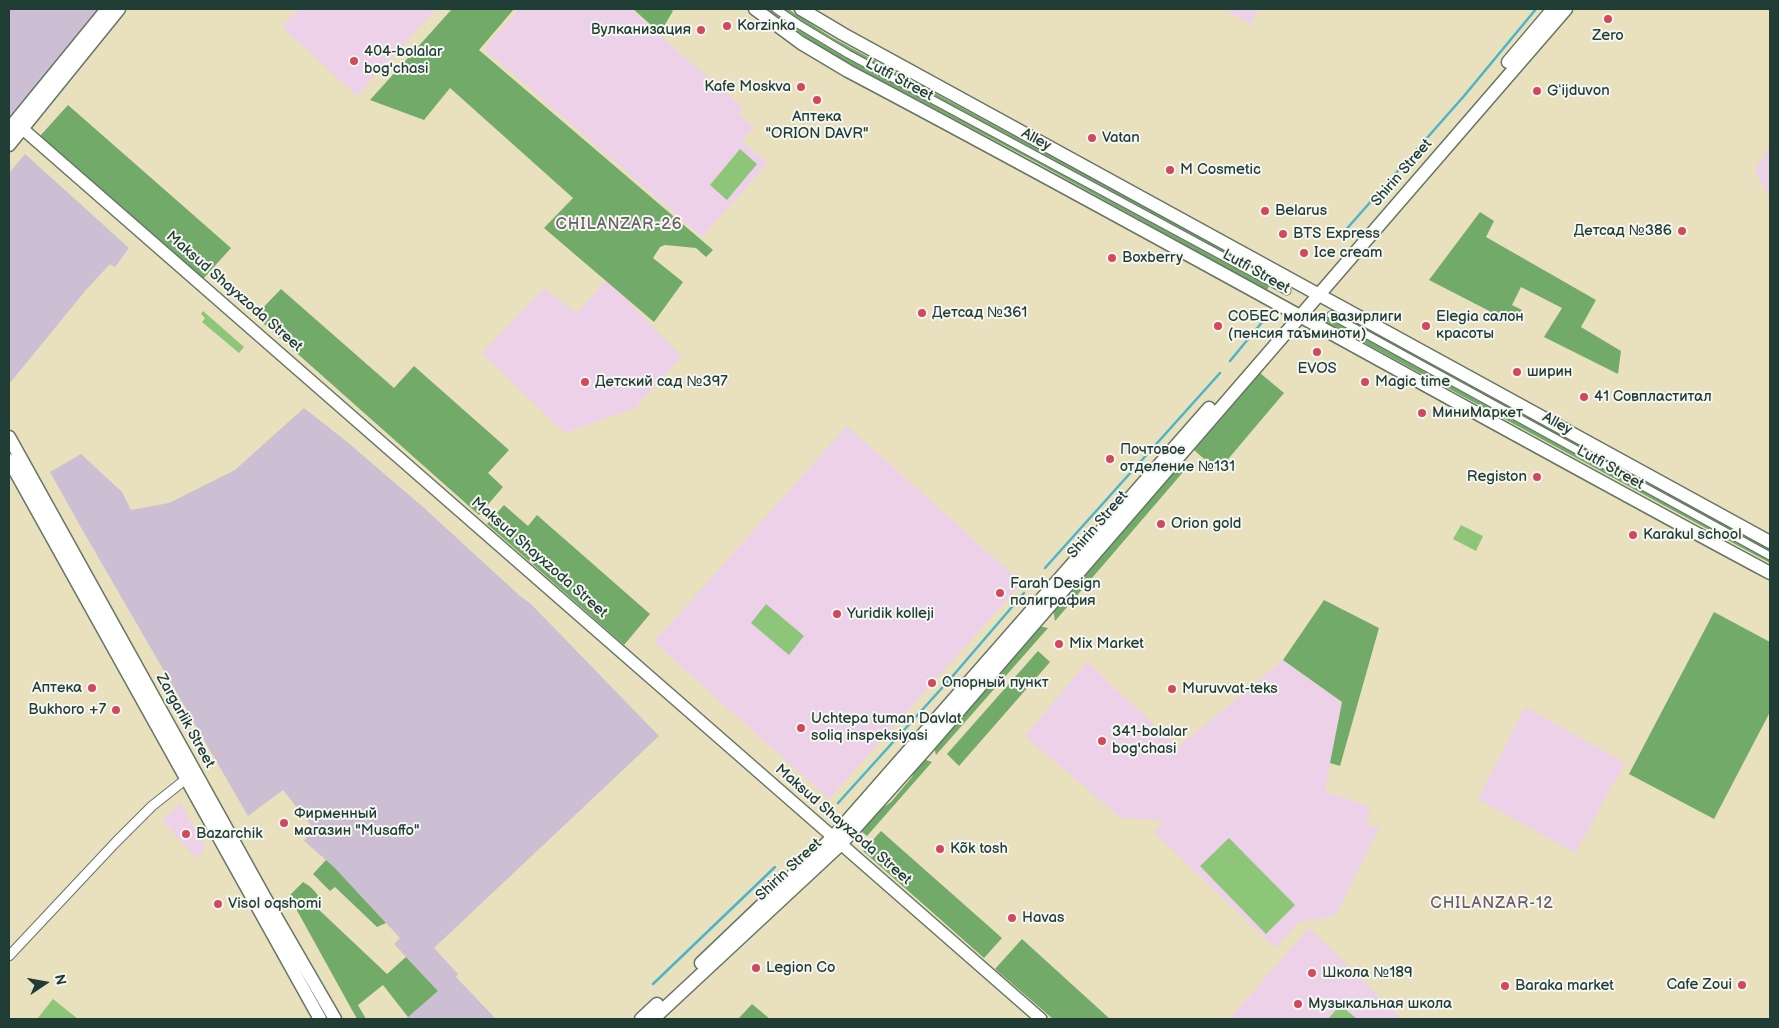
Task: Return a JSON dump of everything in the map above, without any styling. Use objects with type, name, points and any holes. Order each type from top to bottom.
[{"type":"main road","points":[[9,145],[15,126],[107,9]]},
{"type":"main road","points":[[15,126],[119,9]]},
{"type":"main road","name":"Lutfi Street","points":[[755,9],[801,44],[848,71],[1297,313],[1770,573]]},
{"type":"main road","name":"Lutfi Street","points":[[801,9],[1494,392],[1770,542]]},
{"type":"main road","name":"Shirin Street","points":[[1316,292],[1553,9]]},
{"type":"main road","name":"Shirin Street","points":[[653,1019],[837,841],[1297,313],[1566,9]]},
{"type":"main road","name":"Zargarlik Street","points":[[9,437],[261,890],[335,1019]]},
{"type":"main road","name":"Zargarlik Street","points":[[9,460],[320,1019]]},
{"type":"main road","name":"Shirin Street","points":[[641,1019],[837,841]]},
{"type":"street","name":"Alley","points":[[776,9],[848,54],[1287,291]]},
{"type":"street","name":"Maksud Shayxzoda Street","points":[[15,126],[1041,1019]]},
{"type":"street","name":"Alley","points":[[1330,315],[1770,556]]},
{"type":"street","points":[[9,956],[116,842],[152,806],[186,778]]},
{"type":"shaded area","points":[[9,9],[107,9],[9,129]]},
{"type":"shaded area","name":"404-bolalar bog'chasi","points":[[298,9],[436,9],[357,96],[282,27]]},
{"type":"shaded area","points":[[519,9],[631,9],[743,108],[738,114],[754,127],[742,141],[768,163],[702,237],[484,49]]},
{"type":"shaded area","points":[[1223,9],[1259,9],[1251,24]]},
{"type":"shaded area","points":[[1770,144],[1770,197],[1755,171]]},
{"type":"shaded area","points":[[25,154],[129,248],[115,267],[110,264],[86,290],[9,384],[9,173]]},
{"type":"shaded area","name":"Детский сад №397","points":[[607,280],[682,356],[635,408],[565,433],[482,353],[544,288],[577,313]]},
{"type":"shaded area","points":[[304,408],[423,507],[530,603],[659,736],[434,948],[458,974],[456,977],[496,1019],[405,1019],[438,991],[394,944],[400,938],[334,867],[304,841],[313,828],[283,790],[248,816],[50,472],[81,454],[122,492],[131,510],[169,503],[235,470]]},
{"type":"shaded area","name":"Yuridik kolleji","points":[[847,426],[1022,583],[829,799],[654,642]]},
{"type":"shaded area","points":[[1283,660],[1342,702],[1325,791],[1370,807],[1367,824],[1379,828],[1337,913],[1327,918],[1299,922],[1275,948],[1154,832],[1165,821],[1121,818],[1025,736],[1087,662],[1178,747]]},
{"type":"shaded area","points":[[1525,707],[1625,763],[1575,853],[1478,799]]},
{"type":"shaded area","name":"Bazarchik","points":[[181,803],[205,848],[196,858],[162,820]]},
{"type":"shaded area","name":"Школа №189","points":[[1309,928],[1402,1019],[1229,1019]]},
{"type":"green space","points":[[452,9],[514,9],[479,50],[713,250],[706,257],[696,248],[665,245],[660,247],[653,258],[683,282],[654,322],[544,228],[573,198],[450,88],[424,120],[370,100]]},
{"type":"green space","points":[[633,9],[670,9],[673,11],[660,33]]},
{"type":"green space","points":[[767,9],[788,9],[831,37],[1274,277],[1267,290],[1032,160],[822,49]]},
{"type":"green space","points":[[68,105],[231,248],[203,279],[40,136]]},
{"type":"green space","points":[[740,149],[757,164],[727,200],[710,185]]},
{"type":"green space","points":[[1480,212],[1494,221],[1486,237],[1596,300],[1581,327],[1621,351],[1618,374],[1544,337],[1562,308],[1521,287],[1512,305],[1522,310],[1516,320],[1497,315],[1429,280]]},
{"type":"green space","points":[[281,289],[394,388],[414,366],[509,450],[488,473],[503,487],[479,515],[255,316]]},
{"type":"green space","points":[[1333,307],[1461,381],[1770,548],[1770,563],[1324,321]]},
{"type":"green space","points":[[203,311],[244,347],[239,353],[202,322],[205,318],[201,314]]},
{"type":"green space","points":[[1260,373],[1284,393],[1218,471],[1194,450]]},
{"type":"green space","points":[[1181,461],[1190,464],[1055,621],[1053,608]]},
{"type":"green space","points":[[504,505],[528,526],[537,515],[650,614],[624,645],[487,524]]},
{"type":"green space","points":[[1461,525],[1483,536],[1476,551],[1453,539]]},
{"type":"green space","points":[[1324,600],[1379,628],[1340,766],[1330,763],[1342,702],[1283,660]]},
{"type":"green space","points":[[766,604],[804,636],[789,655],[751,623]]},
{"type":"green space","points":[[1714,612],[1770,642],[1770,712],[1714,819],[1629,774]]},
{"type":"green space","points":[[1039,626],[1048,628],[936,755],[934,747]]},
{"type":"green space","points":[[1038,651],[1050,662],[959,766],[947,754]]},
{"type":"green space","points":[[923,759],[932,762],[867,836],[861,831],[877,812],[891,802],[912,777]]},
{"type":"green space","points":[[881,831],[1002,938],[984,958],[863,851]]},
{"type":"green space","points":[[1229,838],[1295,905],[1266,934],[1200,866]]},
{"type":"green space","points":[[326,860],[386,923],[377,927],[335,887],[330,891],[313,874]]},
{"type":"green space","points":[[303,882],[314,890],[319,898],[321,902],[316,907],[387,974],[406,957],[438,991],[408,1017],[383,985],[358,1005],[366,1019],[357,1019],[289,896]]},
{"type":"green space","points":[[1022,939],[1110,1019],[1053,1019],[995,969]]},
{"type":"green space","points":[[53,999],[78,1019],[37,1019]]},
{"type":"green space","points":[[752,1004],[770,1019],[738,1019]]},
{"type":"green space","points":[[1340,1005],[1357,1019],[1329,1018]]},
{"type":"waterway","points":[[1343,233],[1464,96],[1536,9]]},
{"type":"waterway","points":[[1230,361],[1263,321]]},
{"type":"waterway","points":[[1045,568],[1220,373]]},
{"type":"waterway","points":[[838,803],[951,678],[1024,593]]},
{"type":"waterway","points":[[653,984],[775,867]]},
{"type":"place","name":"Zero","points":[[1608,19]]},
{"type":"place","name":"Korzinka","points":[[727,26]]},
{"type":"place","name":"Вулканизация","points":[[701,30]]},
{"type":"place","name":"404-bolalar bog'chasi","points":[[354,61]]},
{"type":"place","name":"Kafe Moskva","points":[[801,87]]},
{"type":"place","name":"Gʻijduvon","points":[[1537,91]]},
{"type":"place","name":"Аптека \"ORION DAVR\"","points":[[817,100]]},
{"type":"place","name":"Vatan","points":[[1092,138]]},
{"type":"place","name":"M Cosmetic","points":[[1170,170]]},
{"type":"place","name":"Belarus","points":[[1265,211]]},
{"type":"place","name":"Детсад №386","points":[[1682,231]]},
{"type":"place","name":"BTS Express","points":[[1283,234]]},
{"type":"place","name":"Ice cream","points":[[1304,253]]},
{"type":"place","name":"Boxberry","points":[[1112,258]]},
{"type":"place","name":"Детсад №361","points":[[922,313]]},
{"type":"place","name":"СОБЕС молия вазирлиги (пенсия таъминоти)","points":[[1218,326]]},
{"type":"place","name":"Elegia салон красоты","points":[[1426,326]]},
{"type":"place","name":"EVOS","points":[[1317,352]]},
{"type":"place","name":"ширин","points":[[1517,372]]},
{"type":"place","name":"Детский сад №397","points":[[585,382]]},
{"type":"place","name":"Magic time","points":[[1365,382]]},
{"type":"place","name":"41 Совпластитал","points":[[1584,397]]},
{"type":"place","name":"МиниМаркет","points":[[1422,413]]},
{"type":"place","name":"Почтовое отделение №131","points":[[1110,459]]},
{"type":"place","name":"Registon","points":[[1537,477]]},
{"type":"place","name":"Orion gold","points":[[1161,524]]},
{"type":"place","name":"Karakul school","points":[[1633,535]]},
{"type":"place","name":"Farah Design полиграфия","points":[[1000,593]]},
{"type":"place","name":"Yuridik kolleji","points":[[837,614]]},
{"type":"place","name":"Mix Market","points":[[1059,644]]},
{"type":"place","name":"Опорный пункт","points":[[932,683]]},
{"type":"place","name":"Аптека","points":[[92,688]]},
{"type":"place","name":"Muruvvat-teks","points":[[1172,689]]},
{"type":"place","name":"Bukhoro +7","points":[[116,710]]},
{"type":"place","name":"Uchtepa tuman Davlat soliq inspeksiyasi","points":[[801,728]]},
{"type":"place","name":"341-bolalar bog'chasi","points":[[1102,741]]},
{"type":"place","name":"Фирменный магазин \"Musaffo\"","points":[[284,823]]},
{"type":"place","name":"Bazarchik","points":[[186,834]]},
{"type":"place","name":"Kõk tosh","points":[[940,849]]},
{"type":"place","name":"Visol oqshomi","points":[[218,904]]},
{"type":"place","name":"Havas","points":[[1012,918]]},
{"type":"place","name":"Legion Co","points":[[756,968]]},
{"type":"place","name":"Школа №189","points":[[1312,973]]},
{"type":"place","name":"Cafe Zoui","points":[[1742,985]]},
{"type":"place","name":"Baraka market","points":[[1505,986]]},
{"type":"place","name":"Музыкальная школа","points":[[1298,1004]]},
{"type":"district","name":"CHILANZAR-26","points":[[619,225]]},
{"type":"district","name":"CHILANZAR-12","points":[[1492,904]]}]
